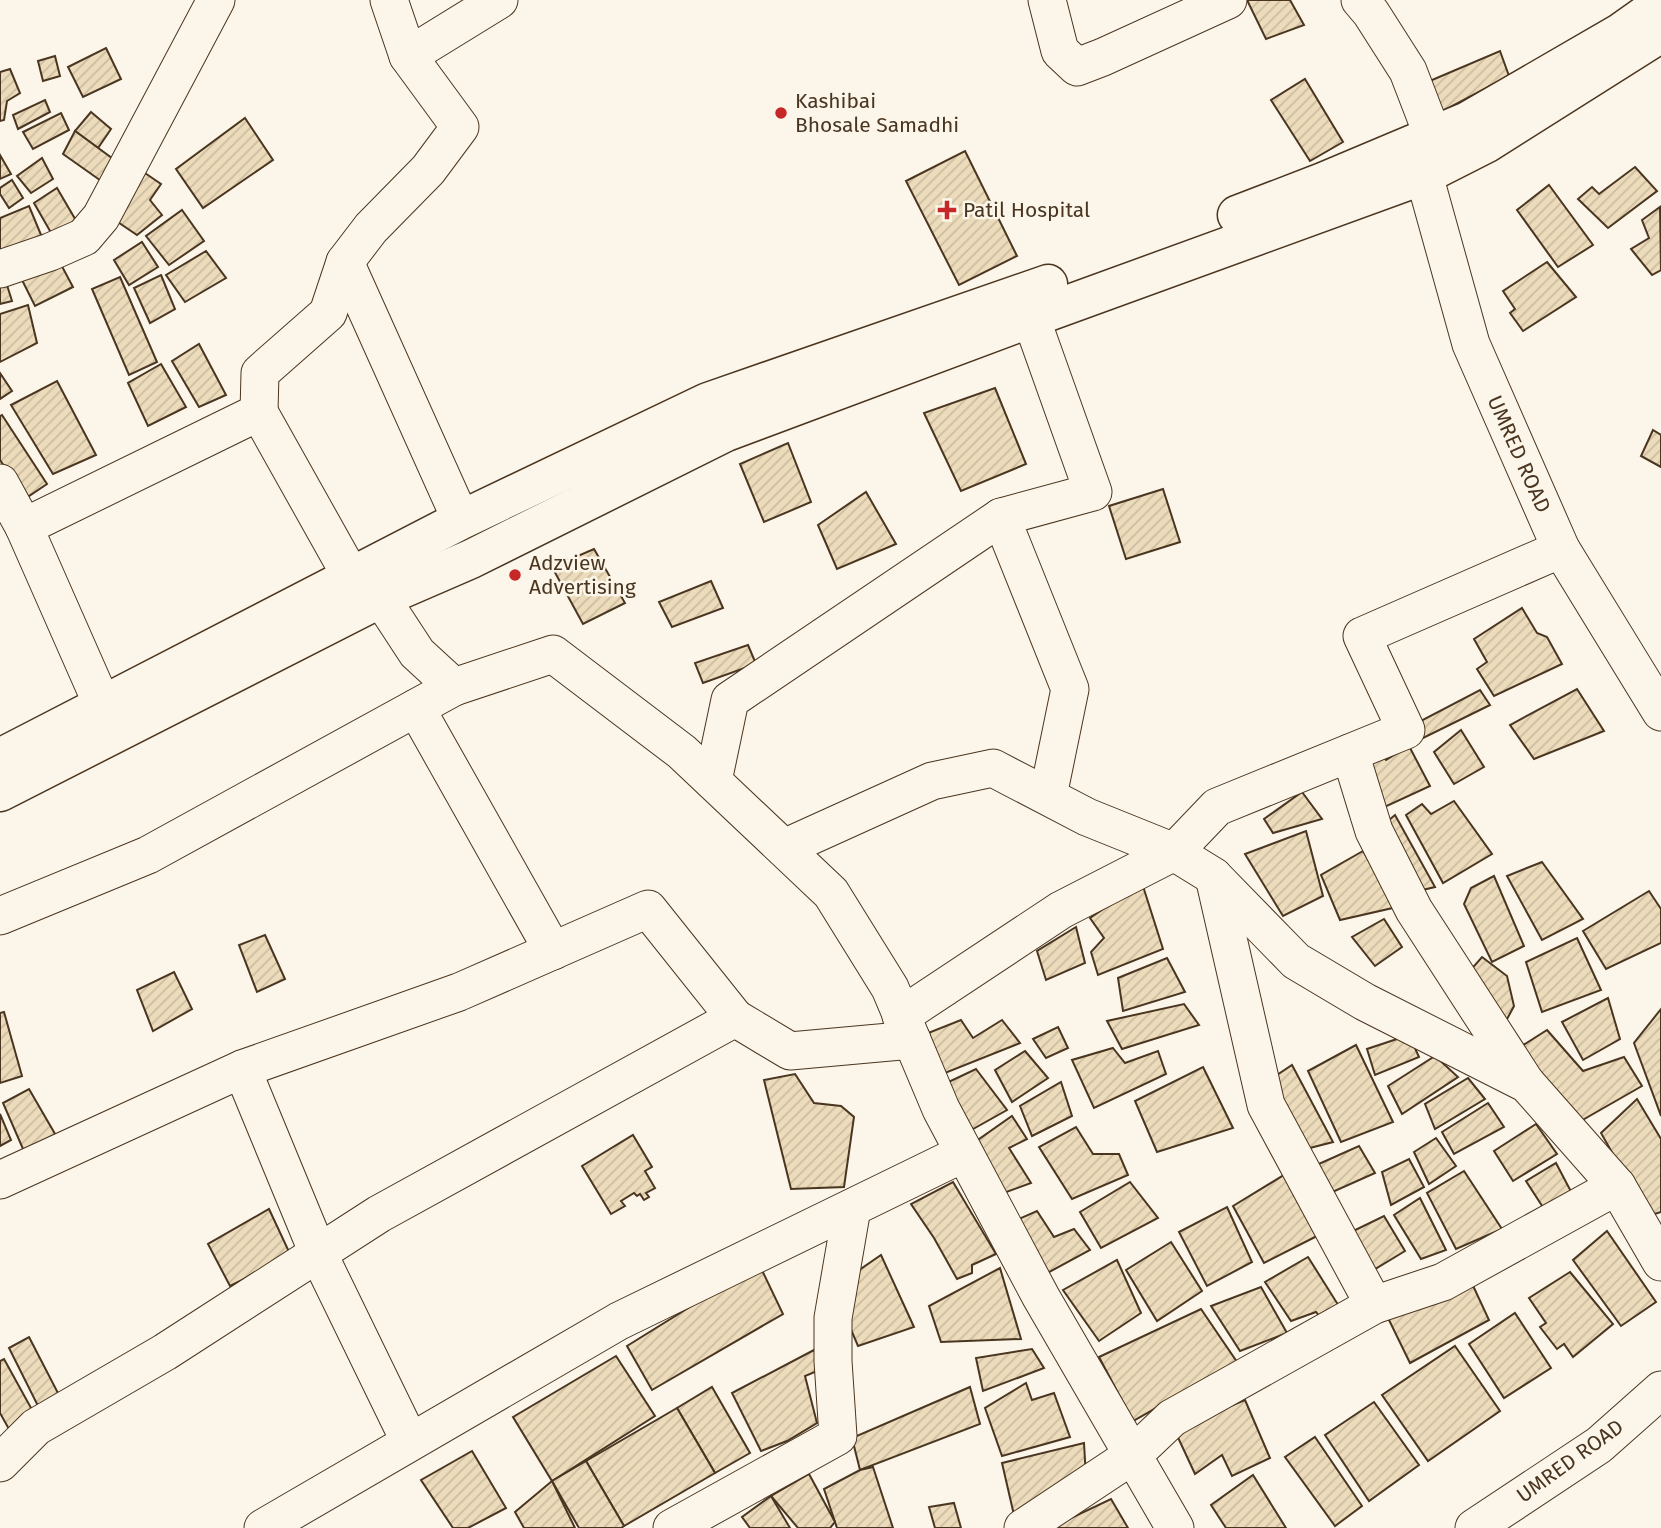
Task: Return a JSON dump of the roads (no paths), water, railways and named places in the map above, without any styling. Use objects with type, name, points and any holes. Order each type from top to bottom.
[{"type":"main road","points":[[366,588],[471,559],[726,432],[1424,175],[1487,144],[1624,45],[1661,4]]},
{"type":"main road","points":[[0,758],[110,718],[366,588],[461,520],[708,402],[1160,245],[1323,182],[1468,121],[1624,45],[1661,33]]},
{"type":"main road","points":[[0,792],[110,718]]},
{"type":"street","points":[[0,269],[84,237],[100,217],[216,0]]},
{"type":"street","points":[[389,0],[408,56],[460,127],[428,170],[371,228],[345,262],[328,313],[260,373],[259,412],[366,588],[417,653],[454,687]]},
{"type":"street","points":[[408,56],[499,0]]},
{"type":"street","points":[[1047,0],[1060,51],[1077,66],[1103,57],[1228,0]]},
{"type":"street","points":[[1360,0],[1408,71],[1433,136],[1424,175]]},
{"type":"street","name":"UMRED ROAD","points":[[1424,175],[1471,344],[1561,549],[1661,712]]},
{"type":"street","points":[[345,262],[461,520]]},
{"type":"street","points":[[713,781],[730,700],[1001,517],[1093,492],[1031,318]]},
{"type":"street","points":[[24,527],[259,412]]},
{"type":"street","points":[[0,483],[24,527],[110,718]]},
{"type":"street","points":[[1001,517],[1070,689],[1048,796]]},
{"type":"street","points":[[0,1180],[242,1069],[459,992],[648,909],[734,1018],[790,1051],[906,1028],[1061,910],[1174,852],[1217,807],[1406,730],[1362,636],[1561,549]]},
{"type":"street","points":[[0,916],[148,855],[454,687],[553,654],[682,752],[831,892],[890,988],[941,1109],[1041,1297],[1175,1528]]},
{"type":"street","points":[[416,708],[553,951]]},
{"type":"street","points":[[1350,753],[1374,831],[1414,910],[1527,1084],[1617,1186],[1661,1262]]},
{"type":"street","points":[[784,848],[932,780],[993,768],[1087,817],[1174,852],[1213,876],[1296,961],[1365,1002],[1527,1084]]},
{"type":"street","points":[[1213,876],[1266,1105],[1374,1305]]},
{"type":"street","points":[[0,1462],[36,1427],[165,1352],[379,1213],[734,1018]]},
{"type":"street","points":[[242,1069],[318,1254],[411,1442]]},
{"type":"street","points":[[263,1528],[620,1321],[964,1153]]},
{"type":"street","points":[[1023,1528],[1133,1455],[1172,1418],[1374,1305],[1443,1282],[1617,1186]]},
{"type":"street","points":[[672,1528],[838,1436],[833,1318],[852,1208]]},
{"type":"street","name":"UMRED ROAD","points":[[1474,1528],[1599,1446],[1661,1390]]},
{"type":"place","name":"Kashibai Bhosale Samadhi","points":[[781,113]]},
{"type":"place","name":"Patil Hospital","points":[[947,210]]},
{"type":"place","name":"Adzview Advertising","points":[[515,575]]}]
